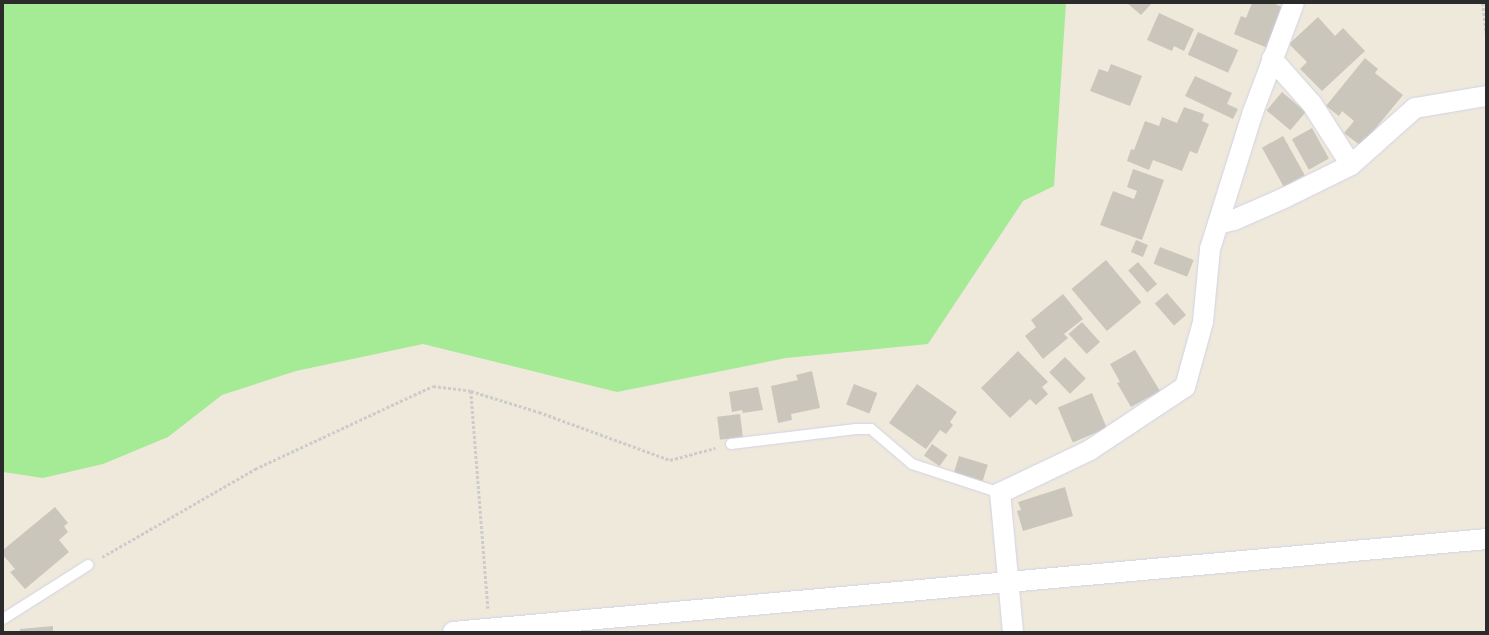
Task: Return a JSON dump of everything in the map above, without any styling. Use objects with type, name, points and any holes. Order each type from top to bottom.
[{"type":"street","points":[[1014,632],[1000,494],[1090,450],[1185,387],[1202,322],[1210,249],[1253,112],[1294,3]]},
{"type":"street","points":[[1272,59],[1312,104],[1351,165]]},
{"type":"street","points":[[1218,224],[1234,220],[1282,199],[1351,165],[1415,108],[1486,96]]},
{"type":"street","points":[[453,632],[1486,539]]},
{"type":"lane","points":[[731,444],[856,429],[871,429],[912,464],[1000,494]]},
{"type":"lane","points":[[3,619],[88,565]]},
{"type":"path","points":[[1483,3],[1486,34]]},
{"type":"path","points":[[88,565],[255,468],[433,386],[470,391],[539,412],[670,460],[731,444]]},
{"type":"path","points":[[470,391],[490,629]]},
{"type":"green space","points":[[3,3],[1066,3],[1054,186],[1023,201],[928,344],[786,358],[617,392],[423,344],[296,371],[222,395],[168,437],[103,464],[43,478],[3,472]]},
{"type":"building","points":[[1127,3],[1152,3],[1141,15]]},
{"type":"building","points":[[1252,3],[1273,3],[1284,8],[1270,49],[1234,34],[1241,16],[1246,18]]},
{"type":"building","points":[[1159,13],[1194,29],[1184,51],[1174,46],[1172,51],[1147,40]]},
{"type":"building","points":[[1318,17],[1335,36],[1343,28],[1365,51],[1322,91],[1300,69],[1307,62],[1289,44]]},
{"type":"building","points":[[1198,32],[1238,50],[1228,73],[1188,55]]},
{"type":"building","points":[[1365,58],[1378,69],[1375,73],[1403,95],[1361,146],[1344,133],[1354,121],[1342,111],[1339,116],[1326,106]]},
{"type":"building","points":[[1111,64],[1142,76],[1130,106],[1090,91],[1099,69],[1108,72]]},
{"type":"building","points":[[1195,76],[1232,93],[1227,104],[1238,109],[1233,119],[1185,96]]},
{"type":"building","points":[[1282,92],[1306,112],[1290,130],[1267,110]]},
{"type":"building","points":[[1184,107],[1204,114],[1202,121],[1209,124],[1197,154],[1190,151],[1182,171],[1153,160],[1149,170],[1127,161],[1131,149],[1134,150],[1145,121],[1159,126],[1162,117],[1177,123]]},
{"type":"building","points":[[1312,128],[1329,159],[1309,170],[1292,139]]},
{"type":"building","points":[[1283,136],[1305,175],[1284,187],[1262,148]]},
{"type":"building","points":[[1133,169],[1164,180],[1142,240],[1100,225],[1113,191],[1134,199],[1137,191],[1127,187]]},
{"type":"building","points":[[1136,240],[1148,245],[1143,257],[1131,252]]},
{"type":"building","points":[[1160,247],[1194,260],[1187,277],[1154,264]]},
{"type":"building","points":[[1106,260],[1141,302],[1107,331],[1072,289]]},
{"type":"building","points":[[1138,262],[1157,284],[1147,292],[1128,271]]},
{"type":"building","points":[[1167,293],[1186,315],[1174,325],[1155,303]]},
{"type":"building","points":[[1063,294],[1083,319],[1064,334],[1068,338],[1043,359],[1025,336],[1036,327],[1031,320]]},
{"type":"building","points":[[1082,322],[1100,342],[1087,354],[1069,334]]},
{"type":"building","points":[[1135,350],[1160,391],[1131,407],[1117,383],[1120,382],[1110,364]]},
{"type":"building","points":[[1018,351],[1048,382],[1042,387],[1048,394],[1036,405],[1030,399],[1010,418],[981,388]]},
{"type":"building","points":[[1065,357],[1086,379],[1070,394],[1049,372]]},
{"type":"building","points":[[812,371],[820,408],[791,414],[792,420],[778,423],[771,386],[798,380],[796,375]]},
{"type":"building","points":[[854,384],[877,393],[869,413],[846,405]]},
{"type":"building","points":[[917,384],[957,412],[950,422],[953,425],[946,434],[940,430],[926,449],[889,423]]},
{"type":"building","points":[[758,387],[763,410],[743,413],[742,410],[732,412],[729,392]]},
{"type":"building","points":[[1092,393],[1107,428],[1073,442],[1058,407]]},
{"type":"building","points":[[740,414],[743,437],[720,440],[717,417]]},
{"type":"building","points":[[932,444],[948,455],[940,466],[924,455]]},
{"type":"building","points":[[959,456],[988,465],[983,481],[954,472]]},
{"type":"building","points":[[1065,487],[1073,516],[1023,531],[1017,511],[1021,510],[1018,502]]},
{"type":"building","points":[[55,507],[68,523],[64,526],[68,532],[59,540],[69,552],[25,589],[10,572],[15,569],[3,555],[3,550]]},
{"type":"building","points":[[53,626],[53,632],[20,632],[20,629]]}]
